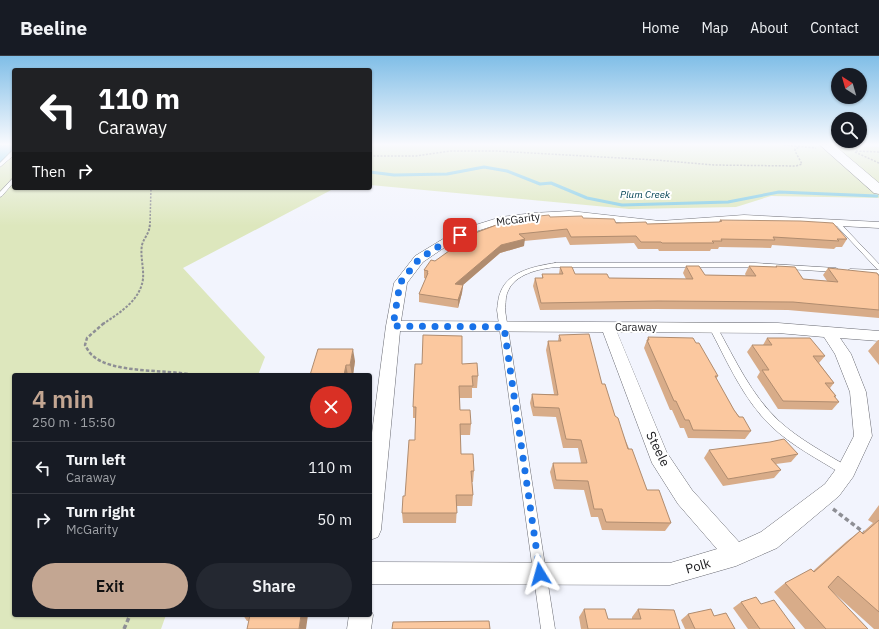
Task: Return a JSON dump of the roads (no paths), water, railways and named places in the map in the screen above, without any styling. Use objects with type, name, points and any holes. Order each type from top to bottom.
[{"type":"street","points":[[857,172],[879,190]]},
{"type":"street","points":[[869,172],[879,180]]},
{"type":"street","name":"McGarity","points":[[372,512],[393,326],[400,283],[419,259],[447,241],[472,229],[501,220],[533,216],[570,214],[660,224],[744,218],[879,225]]},
{"type":"street","name":"Caraway","points":[[393,326],[778,328],[879,336]]},
{"type":"street","name":"Steele","points":[[608,327],[659,457],[686,497],[736,555]]},
{"type":"street","name":"Polk","points":[[372,573],[670,574],[736,555],[769,540],[832,490],[846,471],[863,436],[858,392],[843,354],[829,332]]},
{"type":"street","points":[[359,629],[361,617]]},
{"type":"lane","points":[[0,195],[12,181]]},
{"type":"lane","points":[[837,223],[879,268]]},
{"type":"lane","points":[[548,629],[504,327],[502,297],[504,290],[522,274],[544,266],[571,264],[755,265],[879,272]]},
{"type":"lane","points":[[713,327],[752,395],[765,413],[783,431],[806,448],[846,471]]},
{"type":"waterway","name":"Plum Creek","points":[[372,172],[394,175],[447,174],[459,172]]},
{"type":"waterway","name":"Plum Creek","points":[[509,172],[540,184],[551,183],[587,198],[622,205],[728,202],[779,192],[877,196]]}]
